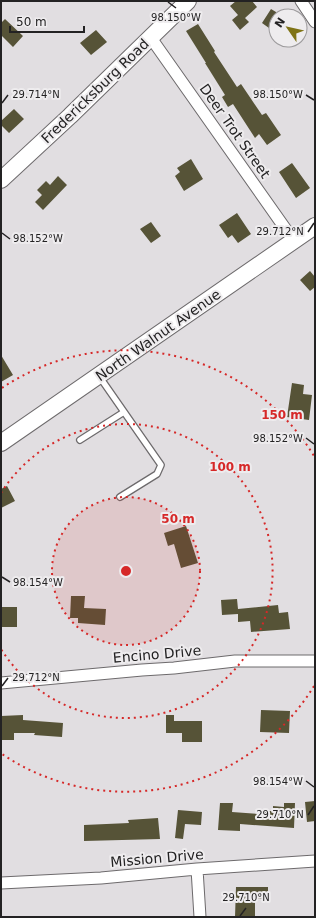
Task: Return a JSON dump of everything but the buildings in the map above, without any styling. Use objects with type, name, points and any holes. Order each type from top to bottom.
[{"type":"main road","name":"Fredericksburg Road","points":[[1,180],[188,1]]},
{"type":"main road","name":"North Walnut Avenue","points":[[1,444],[315,226]]},
{"type":"street","points":[[301,1],[315,22]]},
{"type":"street","name":"Deer Trot Street","points":[[151,38],[294,241]]},
{"type":"street","name":"Encino Drive","points":[[1,683],[236,661],[315,661]]},
{"type":"street","name":"Mission Drive","points":[[1,883],[101,878],[197,869],[315,861]]},
{"type":"street","points":[[197,869],[200,917]]},
{"type":"lane","points":[[98,376],[161,465],[161,468],[157,474],[120,497]]},
{"type":"lane","points":[[80,440],[124,412]]}]
